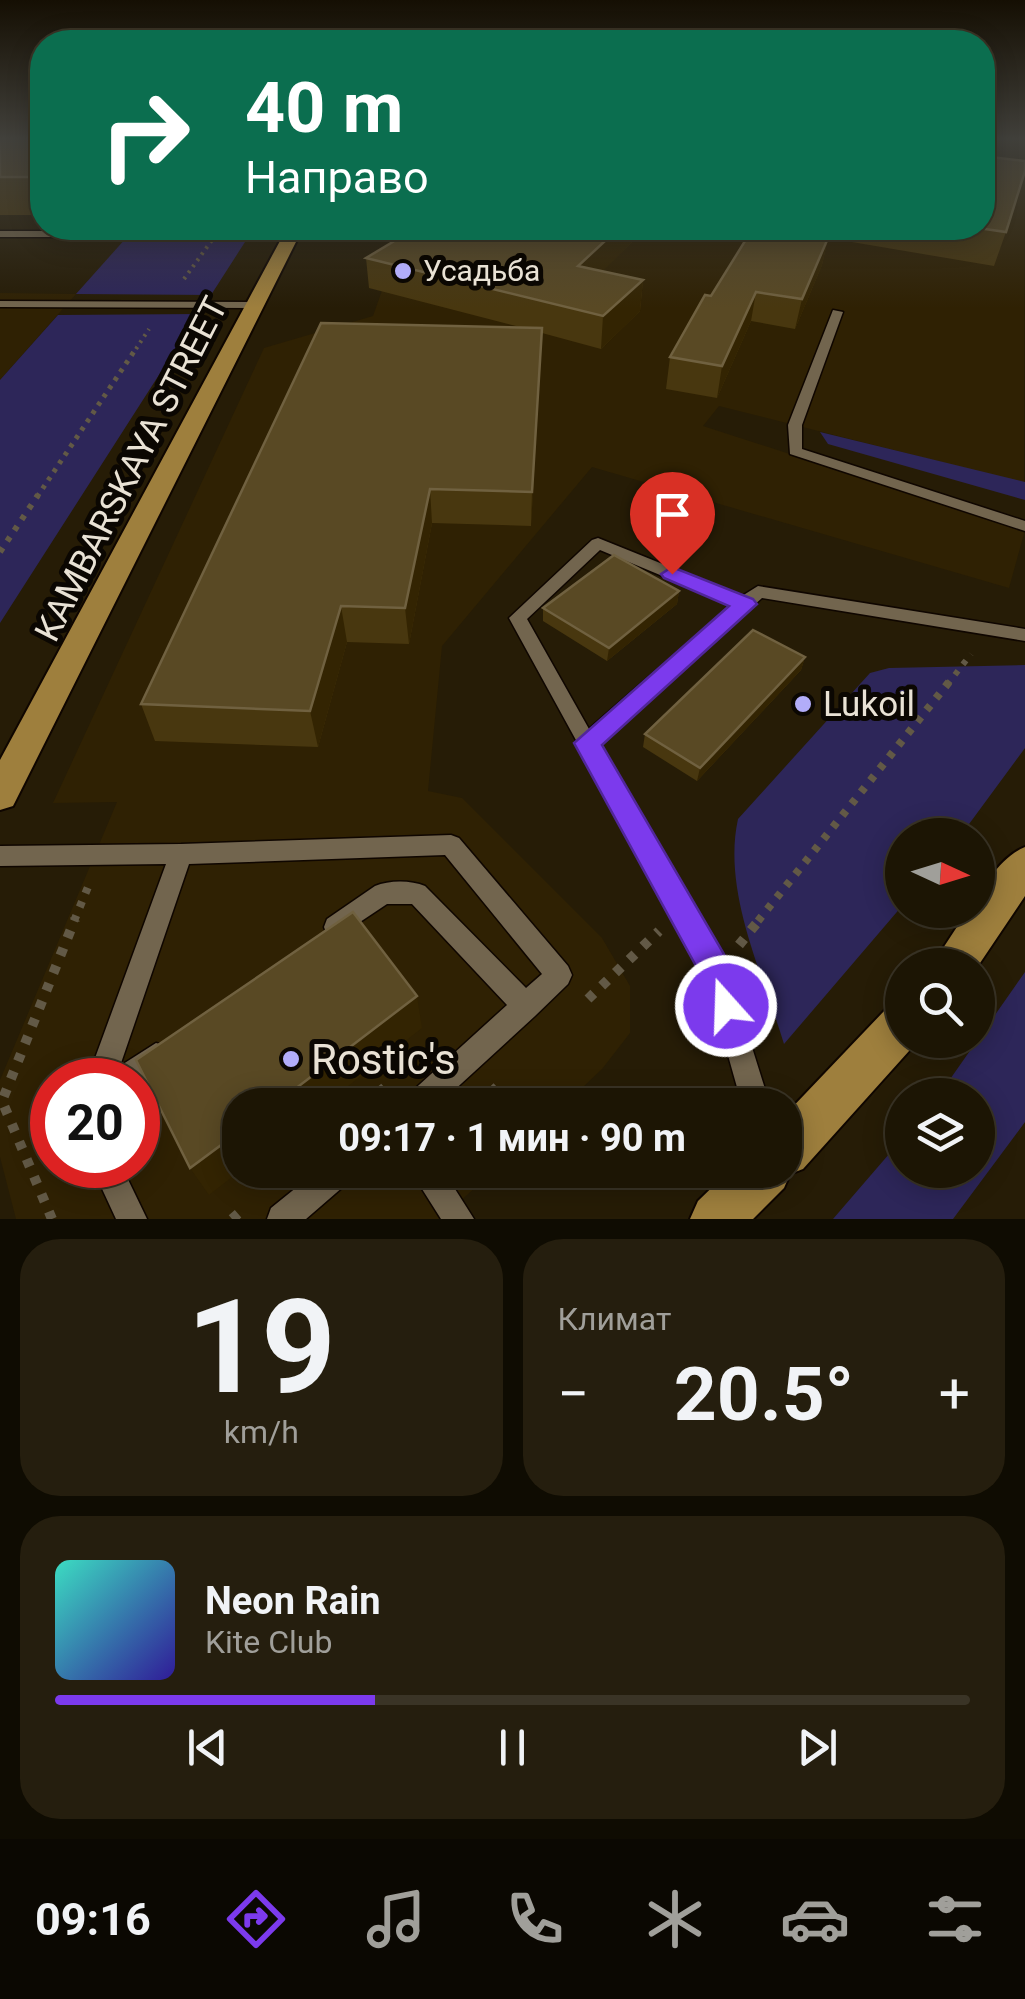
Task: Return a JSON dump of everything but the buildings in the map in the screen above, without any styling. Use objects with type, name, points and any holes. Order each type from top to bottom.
[{"type":"main road","name":"KAMBARSKAYA STREET","points":[[0,795],[289,240]]},
{"type":"main road","points":[[964,948],[1025,864]]},
{"type":"main road","points":[[802,1132],[885,1043]]},
{"type":"main road","points":[[716,1219],[748,1188]]},
{"type":"lane","points":[[0,234],[30,234]]},
{"type":"lane","points":[[0,304],[255,305]]},
{"type":"lane","points":[[837,312],[795,425],[795,451],[1025,526]]},
{"type":"lane","points":[[745,604],[598,543],[518,618],[717,972],[751,1088]]},
{"type":"lane","points":[[587,743],[758,592],[1025,635]]},
{"type":"lane","points":[[0,856],[451,845],[560,976],[437,1088]]},
{"type":"lane","points":[[109,1058],[181,854]]},
{"type":"lane","points":[[318,940],[383,893],[418,893],[526,1006]]},
{"type":"lane","points":[[154,1058],[172,1045]]},
{"type":"lane","points":[[117,1188],[132,1219]]},
{"type":"lane","points":[[282,1219],[319,1188]]},
{"type":"lane","points":[[438,1188],[459,1219]]},
{"type":"path","points":[[0,552],[212,240]]},
{"type":"path","points":[[184,279],[270,278]]},
{"type":"path","points":[[717,972],[991,630]]},
{"type":"path","points":[[52,1219],[2,1101],[101,854]]},
{"type":"shaded area","points":[[1004,195],[1025,195],[1024,483],[719,406],[703,426],[1025,530],[1009,588],[592,467],[442,646],[428,791],[462,798],[602,938],[630,986],[630,1033],[582,1088],[222,1088],[222,1188],[475,1188],[441,1219],[16,1219],[0,1157],[0,1080],[117,802],[53,803],[264,348],[373,316],[400,240],[995,240],[995,209]]},
{"type":"shaded area","points":[[124,240],[246,240],[211,295],[76,294]]},
{"type":"shaded area","points":[[0,293],[76,294],[0,380]]},
{"type":"shaded area","points":[[198,314],[0,623],[0,380],[58,315]]},
{"type":"shaded area","points":[[820,432],[1025,482],[1025,500],[828,444]]},
{"type":"shaded area","points":[[1025,665],[1025,748],[974,818],[885,818],[885,926],[784,1044],[740,904],[735,875],[738,819],[870,673],[889,668]]},
{"type":"shaded area","points":[[1025,972],[1025,1122],[995,1162],[995,1078],[951,1078],[965,1058],[995,1058],[995,1015]]},
{"type":"shaded area","points":[[885,1159],[885,1188],[976,1188],[953,1219],[833,1219]]},
{"type":"place","name":"Усадьба","points":[[403,271]]},
{"type":"place","name":"Lukoil","points":[[803,704]]},
{"type":"place","name":"Rostic's","points":[[291,1059]]},
{"type":"route","points":[[672,574],[745,604],[587,743],[717,972],[726,1006]]}]
